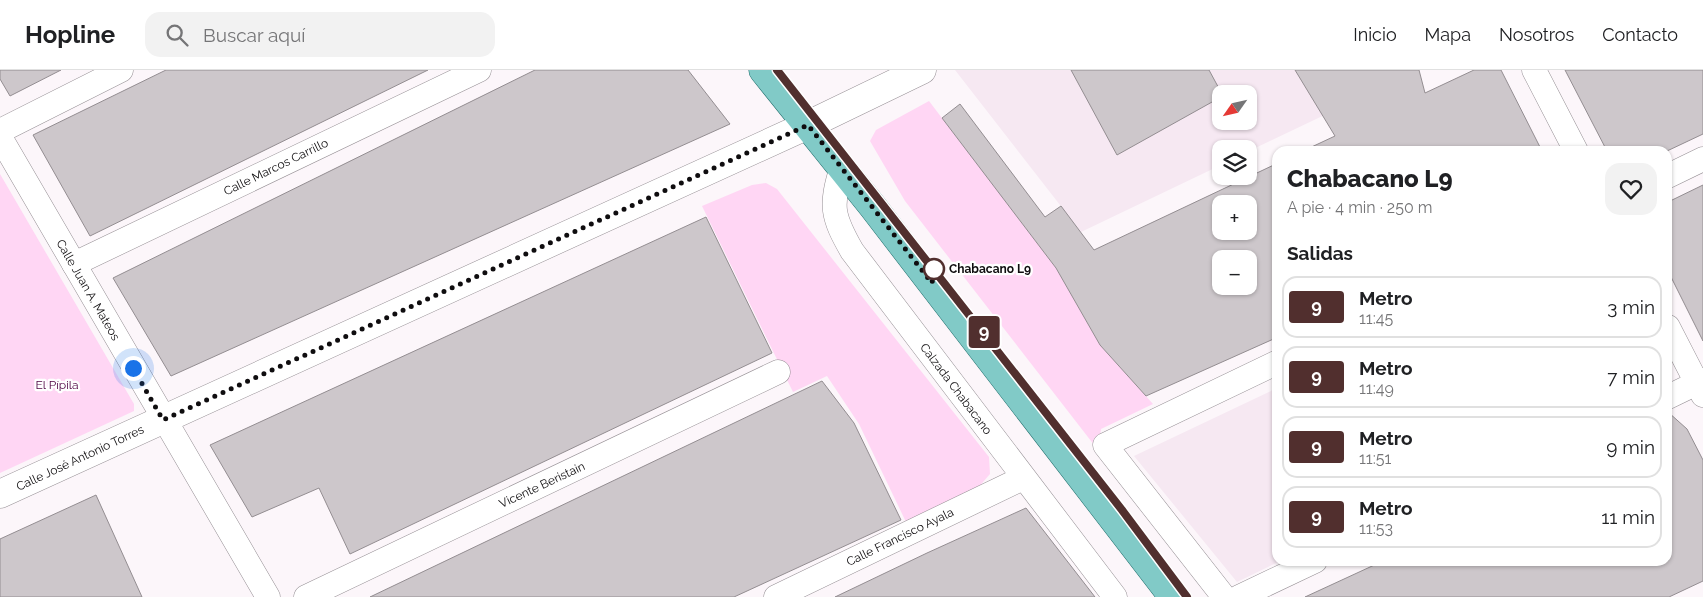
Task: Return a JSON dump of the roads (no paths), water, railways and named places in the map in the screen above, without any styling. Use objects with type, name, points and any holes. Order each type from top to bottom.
[{"type":"main road","points":[[763,70],[842,167],[1172,597]]},
{"type":"street","points":[[0,131],[121,70]]},
{"type":"street","name":"Calle Marcos Carrillo","points":[[74,264],[479,70]]},
{"type":"street","name":"Calle José Antonio Torres","points":[[0,494],[808,125],[922,70]]},
{"type":"street","points":[[1534,70],[1573,146]]},
{"type":"street","name":"Calle Juan A. Mateos","points":[[0,137],[163,420],[268,597]]},
{"type":"street","points":[[1672,174],[1703,160]]},
{"type":"street","name":"Calzada Chabacano","points":[[842,167],[833,196],[837,224],[852,251],[1115,597]]},
{"type":"street","points":[[1672,333],[1701,386],[1672,396]]},
{"type":"street","points":[[1224,597],[1105,445],[1272,365]]},
{"type":"street","name":"Vicente Beristain","points":[[306,597],[778,372]]},
{"type":"street","name":"Calle Francisco Ayala","points":[[776,597],[1023,478]]},
{"type":"street","points":[[1239,597],[1304,566]]},
{"type":"metro line","name":"9","points":[[777,70],[940,276],[1122,510],[1187,597]]},
{"type":"place","name":"Chabacano L9","points":[[934,269]]},
{"type":"park label","name":"El Pípila","points":[[57,385]]}]
